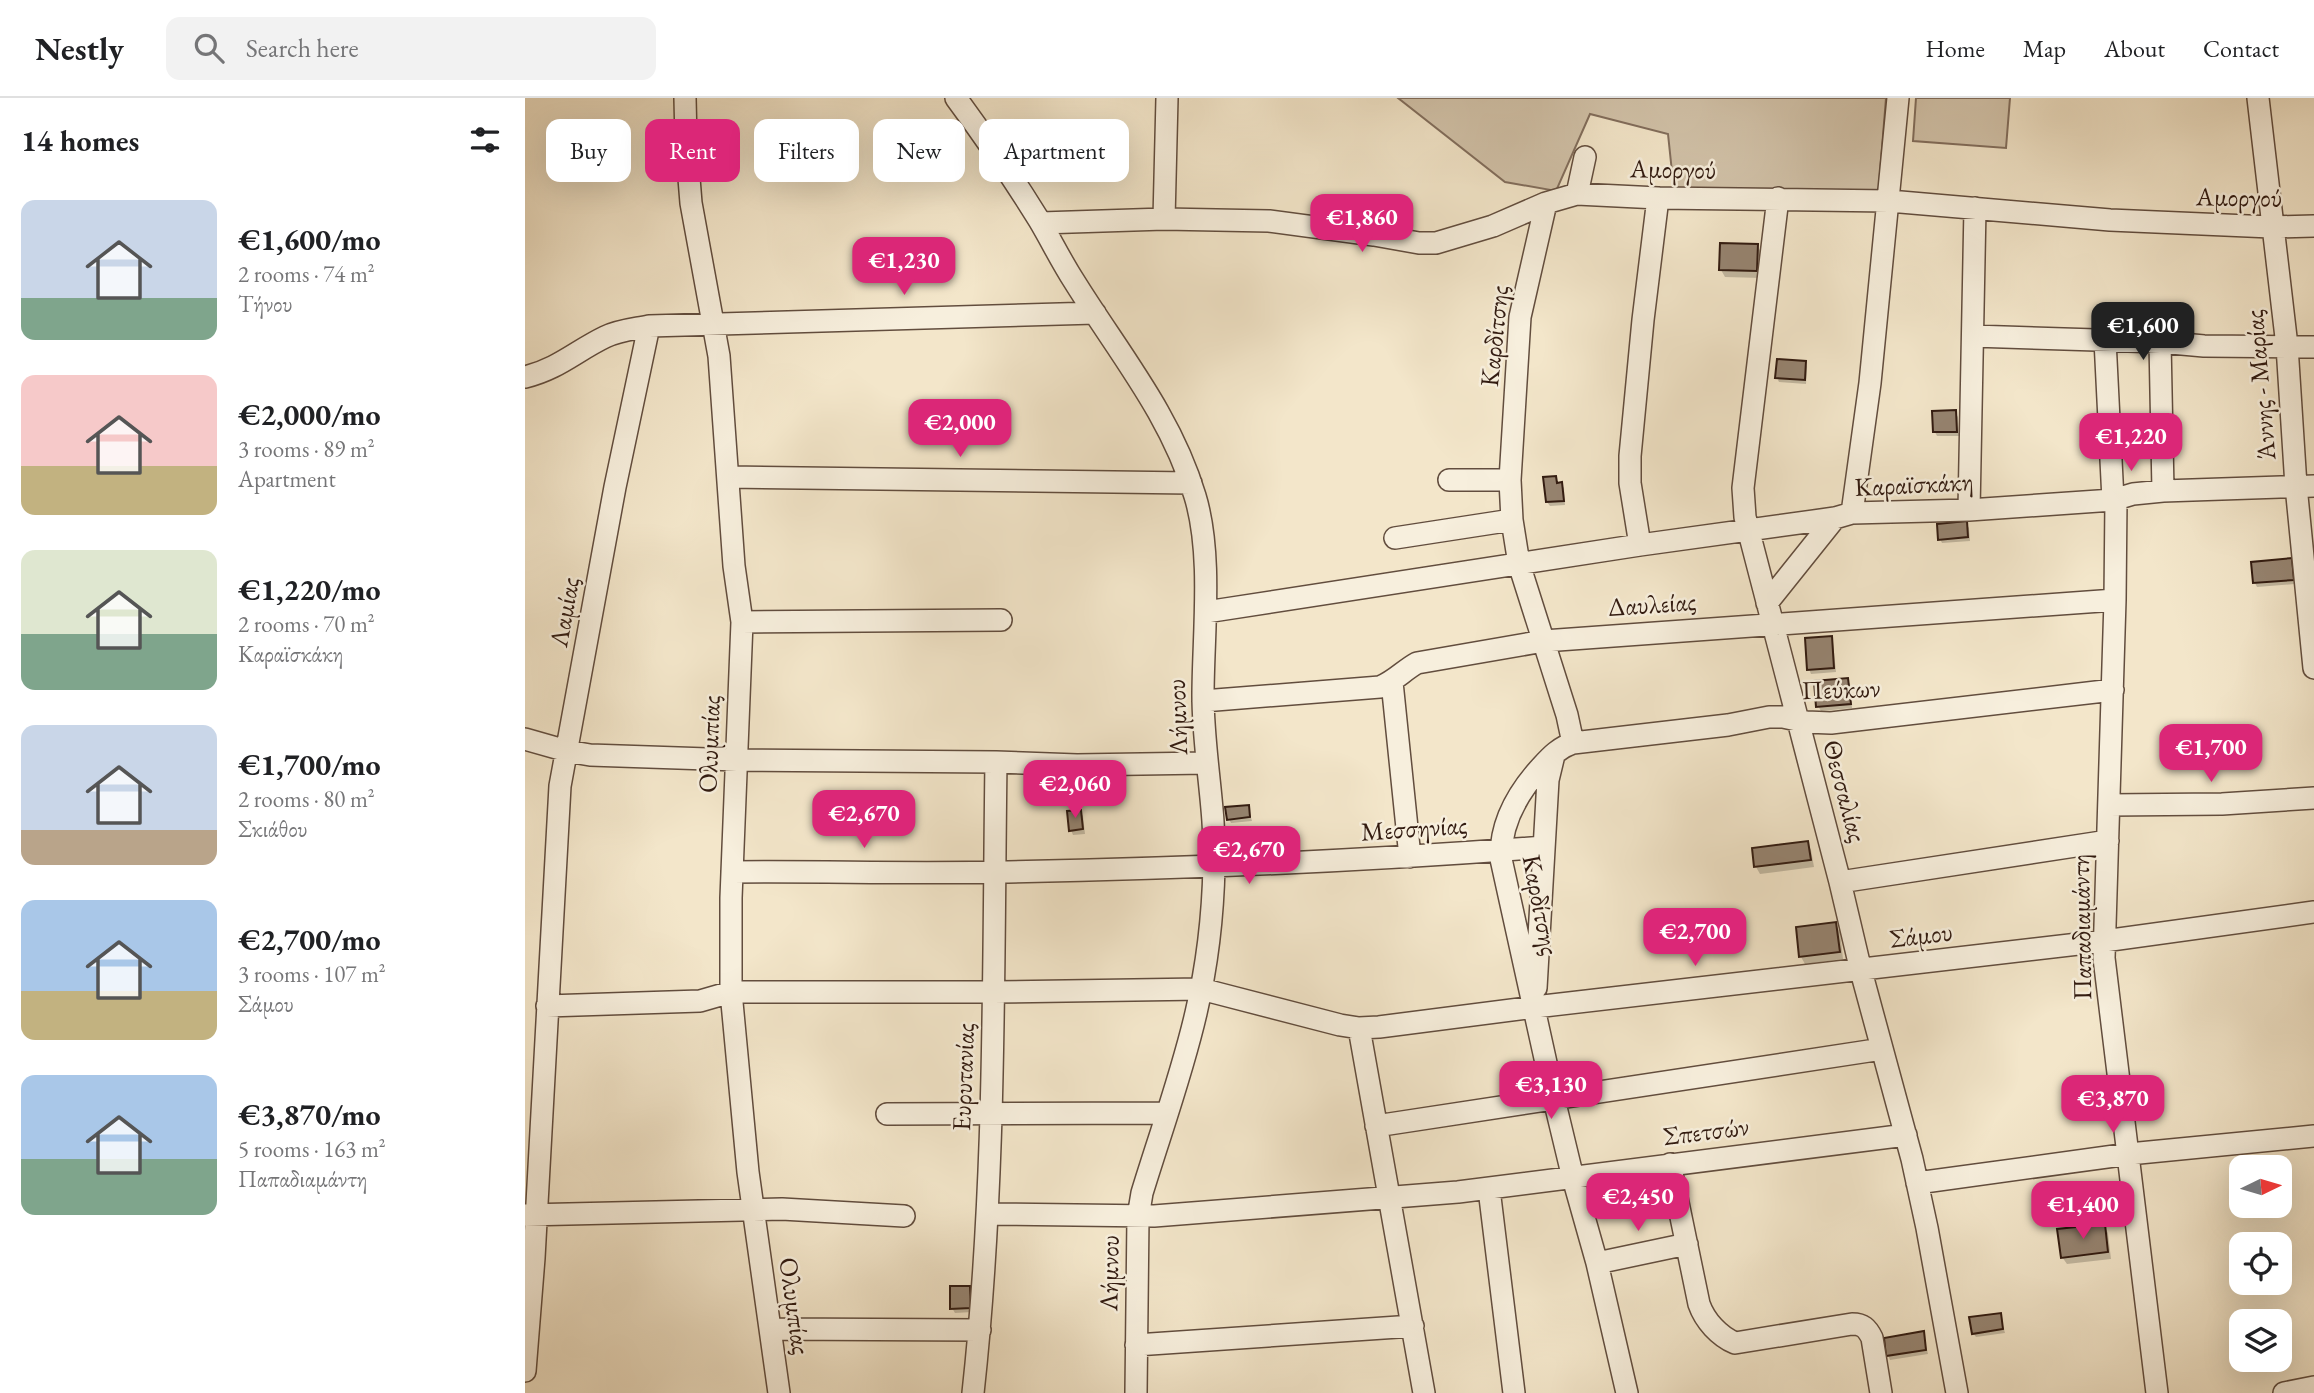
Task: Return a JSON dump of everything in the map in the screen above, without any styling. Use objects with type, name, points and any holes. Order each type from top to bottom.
[{"type":"street","name":"Ολυμπίας","points":[[685,98],[691,203],[720,363],[734,566],[742,622],[732,872],[731,992],[753,1209],[779,1393]]},
{"type":"street","name":"Λήμνου","points":[[956,98],[1009,172],[1073,281],[1135,372],[1163,419],[1191,483],[1200,518],[1206,612],[1203,701],[1215,867],[1196,1014],[1137,1217],[1136,1393]]},
{"type":"street","points":[[1164,219],[1167,98]]},
{"type":"street","points":[[1770,613],[1843,515],[1870,383],[1898,98]]},
{"type":"street","name":"Άννης - Μαρίας","points":[[2258,98],[2271,228],[2305,486],[2314,668]]},
{"type":"street","points":[[1577,194],[1585,158]]},
{"type":"street","name":"Αμοργού","points":[[1041,223],[1164,219],[1269,222],[1419,243],[1436,243],[1493,226],[1546,203],[1577,194],[1658,198],[1889,201],[2110,220],[2271,228],[2314,226]]},
{"type":"street","points":[[1640,545],[1630,483],[1630,456],[1658,198]]},
{"type":"street","name":"Θεσσαλίας","points":[[1778,198],[1743,488],[1745,517],[1861,971],[1906,1135],[1957,1393]]},
{"type":"street","name":"Καρδίτσης","points":[[1546,203],[1520,317],[1510,480],[1512,520],[1519,564],[1567,715],[1563,748],[1535,774],[1517,798],[1506,824],[1501,850],[1514,925],[1554,1099],[1597,1263],[1627,1393]]},
{"type":"street","points":[[1969,510],[1975,208]]},
{"type":"street","points":[[525,377],[563,363],[614,333],[649,326],[1095,313]]},
{"type":"street","name":"Λαμίας","points":[[525,1371],[531,1215],[560,786],[615,487],[649,326]]},
{"type":"street","points":[[1973,336],[2204,346],[2314,347]]},
{"type":"street","name":"Παπαδιαμάντη","points":[[2105,340],[2106,403],[2115,500],[2115,600],[2104,941],[2157,1393]]},
{"type":"street","points":[[2160,342],[2163,491]]},
{"type":"street","points":[[729,477],[1191,483]]},
{"type":"street","points":[[1449,480],[1510,480]]},
{"type":"street","name":"Καραϊσκάκη","points":[[1206,612],[1843,515],[2115,500],[2133,494],[2163,491],[2305,486]]},
{"type":"street","points":[[1395,538],[1512,520]]},
{"type":"street","name":"Δαυλείας","points":[[1203,701],[1365,689],[1392,682],[1403,671],[1417,663],[1543,640],[1770,613],[2115,600]]},
{"type":"street","points":[[742,622],[1001,620]]},
{"type":"street","points":[[1392,682],[1410,858]]},
{"type":"street","name":"Πεύκων","points":[[1563,748],[1769,717],[1831,723],[2113,690]]},
{"type":"street","points":[[525,739],[590,755],[1077,765],[1206,763]]},
{"type":"street","points":[[1535,1007],[1548,780],[1563,748]]},
{"type":"street","name":"Ευρυτανίας","points":[[973,1393],[987,1214],[996,762]]},
{"type":"street","points":[[2109,805],[2209,805],[2314,798]]},
{"type":"street","points":[[1840,882],[2108,841]]},
{"type":"street","name":"Μεσσηνίας","points":[[732,872],[995,873],[1215,867],[1410,858],[1544,847]]},
{"type":"street","name":"Σάμου","points":[[547,1006],[700,1001],[731,992],[1201,989],[1340,1025],[1379,1027],[1861,971],[2314,912]]},
{"type":"street","points":[[1359,1028],[1424,1393]]},
{"type":"street","points":[[1376,1126],[1882,1049]]},
{"type":"street","points":[[887,1114],[1167,1113]]},
{"type":"street","name":"Σπετσών","points":[[987,1214],[1137,1217],[1389,1198],[1489,1189],[1906,1135]]},
{"type":"street","points":[[1917,1183],[2129,1154],[2314,1136]]},
{"type":"street","points":[[1670,1164],[1703,1314],[1726,1340],[1745,1343],[1861,1324],[1872,1338],[1881,1393]]},
{"type":"street","points":[[1489,1189],[1514,1393]]},
{"type":"street","points":[[531,1215],[753,1209],[904,1216]]},
{"type":"street","points":[[1597,1263],[1687,1244]]},
{"type":"street","points":[[1136,1345],[1413,1326]]},
{"type":"street","points":[[771,1329],[980,1330]]},
{"type":"street","points":[[2284,1393],[2314,1387]]},
{"type":"shaded area","points":[[1398,98],[1886,98],[1878,198],[1674,191],[1668,134],[1590,114],[1556,191],[1505,182]]},
{"type":"shaded area","points":[[1916,98],[2010,98],[2006,148],[1913,141]]},
{"type":"building","points":[[1720,243],[1758,244],[1757,271],[1719,270]]},
{"type":"building","points":[[1777,359],[1806,361],[1805,380],[1775,378]]},
{"type":"building","points":[[1956,410],[1957,432],[1933,432],[1932,411]]},
{"type":"building","points":[[1556,476],[1557,483],[1562,482],[1564,501],[1546,502],[1543,477]]},
{"type":"building","points":[[1967,521],[1968,537],[1938,540],[1937,524]]},
{"type":"building","points":[[2292,558],[2294,580],[2253,583],[2251,562]]},
{"type":"building","points":[[1832,636],[1834,668],[1807,670],[1805,638]]},
{"type":"building","points":[[1848,678],[1851,704],[1816,707],[1814,681]]},
{"type":"building","points":[[1249,805],[1250,817],[1227,820],[1225,807]]},
{"type":"building","points":[[1081,810],[1083,829],[1069,831],[1067,811]]},
{"type":"building","points":[[1808,841],[1811,860],[1754,867],[1752,848]]},
{"type":"building","points":[[1836,922],[1840,952],[1799,957],[1796,927]]},
{"type":"building","points":[[2105,1224],[2108,1252],[2061,1258],[2057,1229]]},
{"type":"building","points":[[950,1286],[970,1286],[971,1308],[950,1309]]},
{"type":"building","points":[[2001,1313],[2003,1329],[1972,1334],[1969,1317]]},
{"type":"building","points":[[1924,1331],[1926,1350],[1886,1356],[1884,1338]]}]
